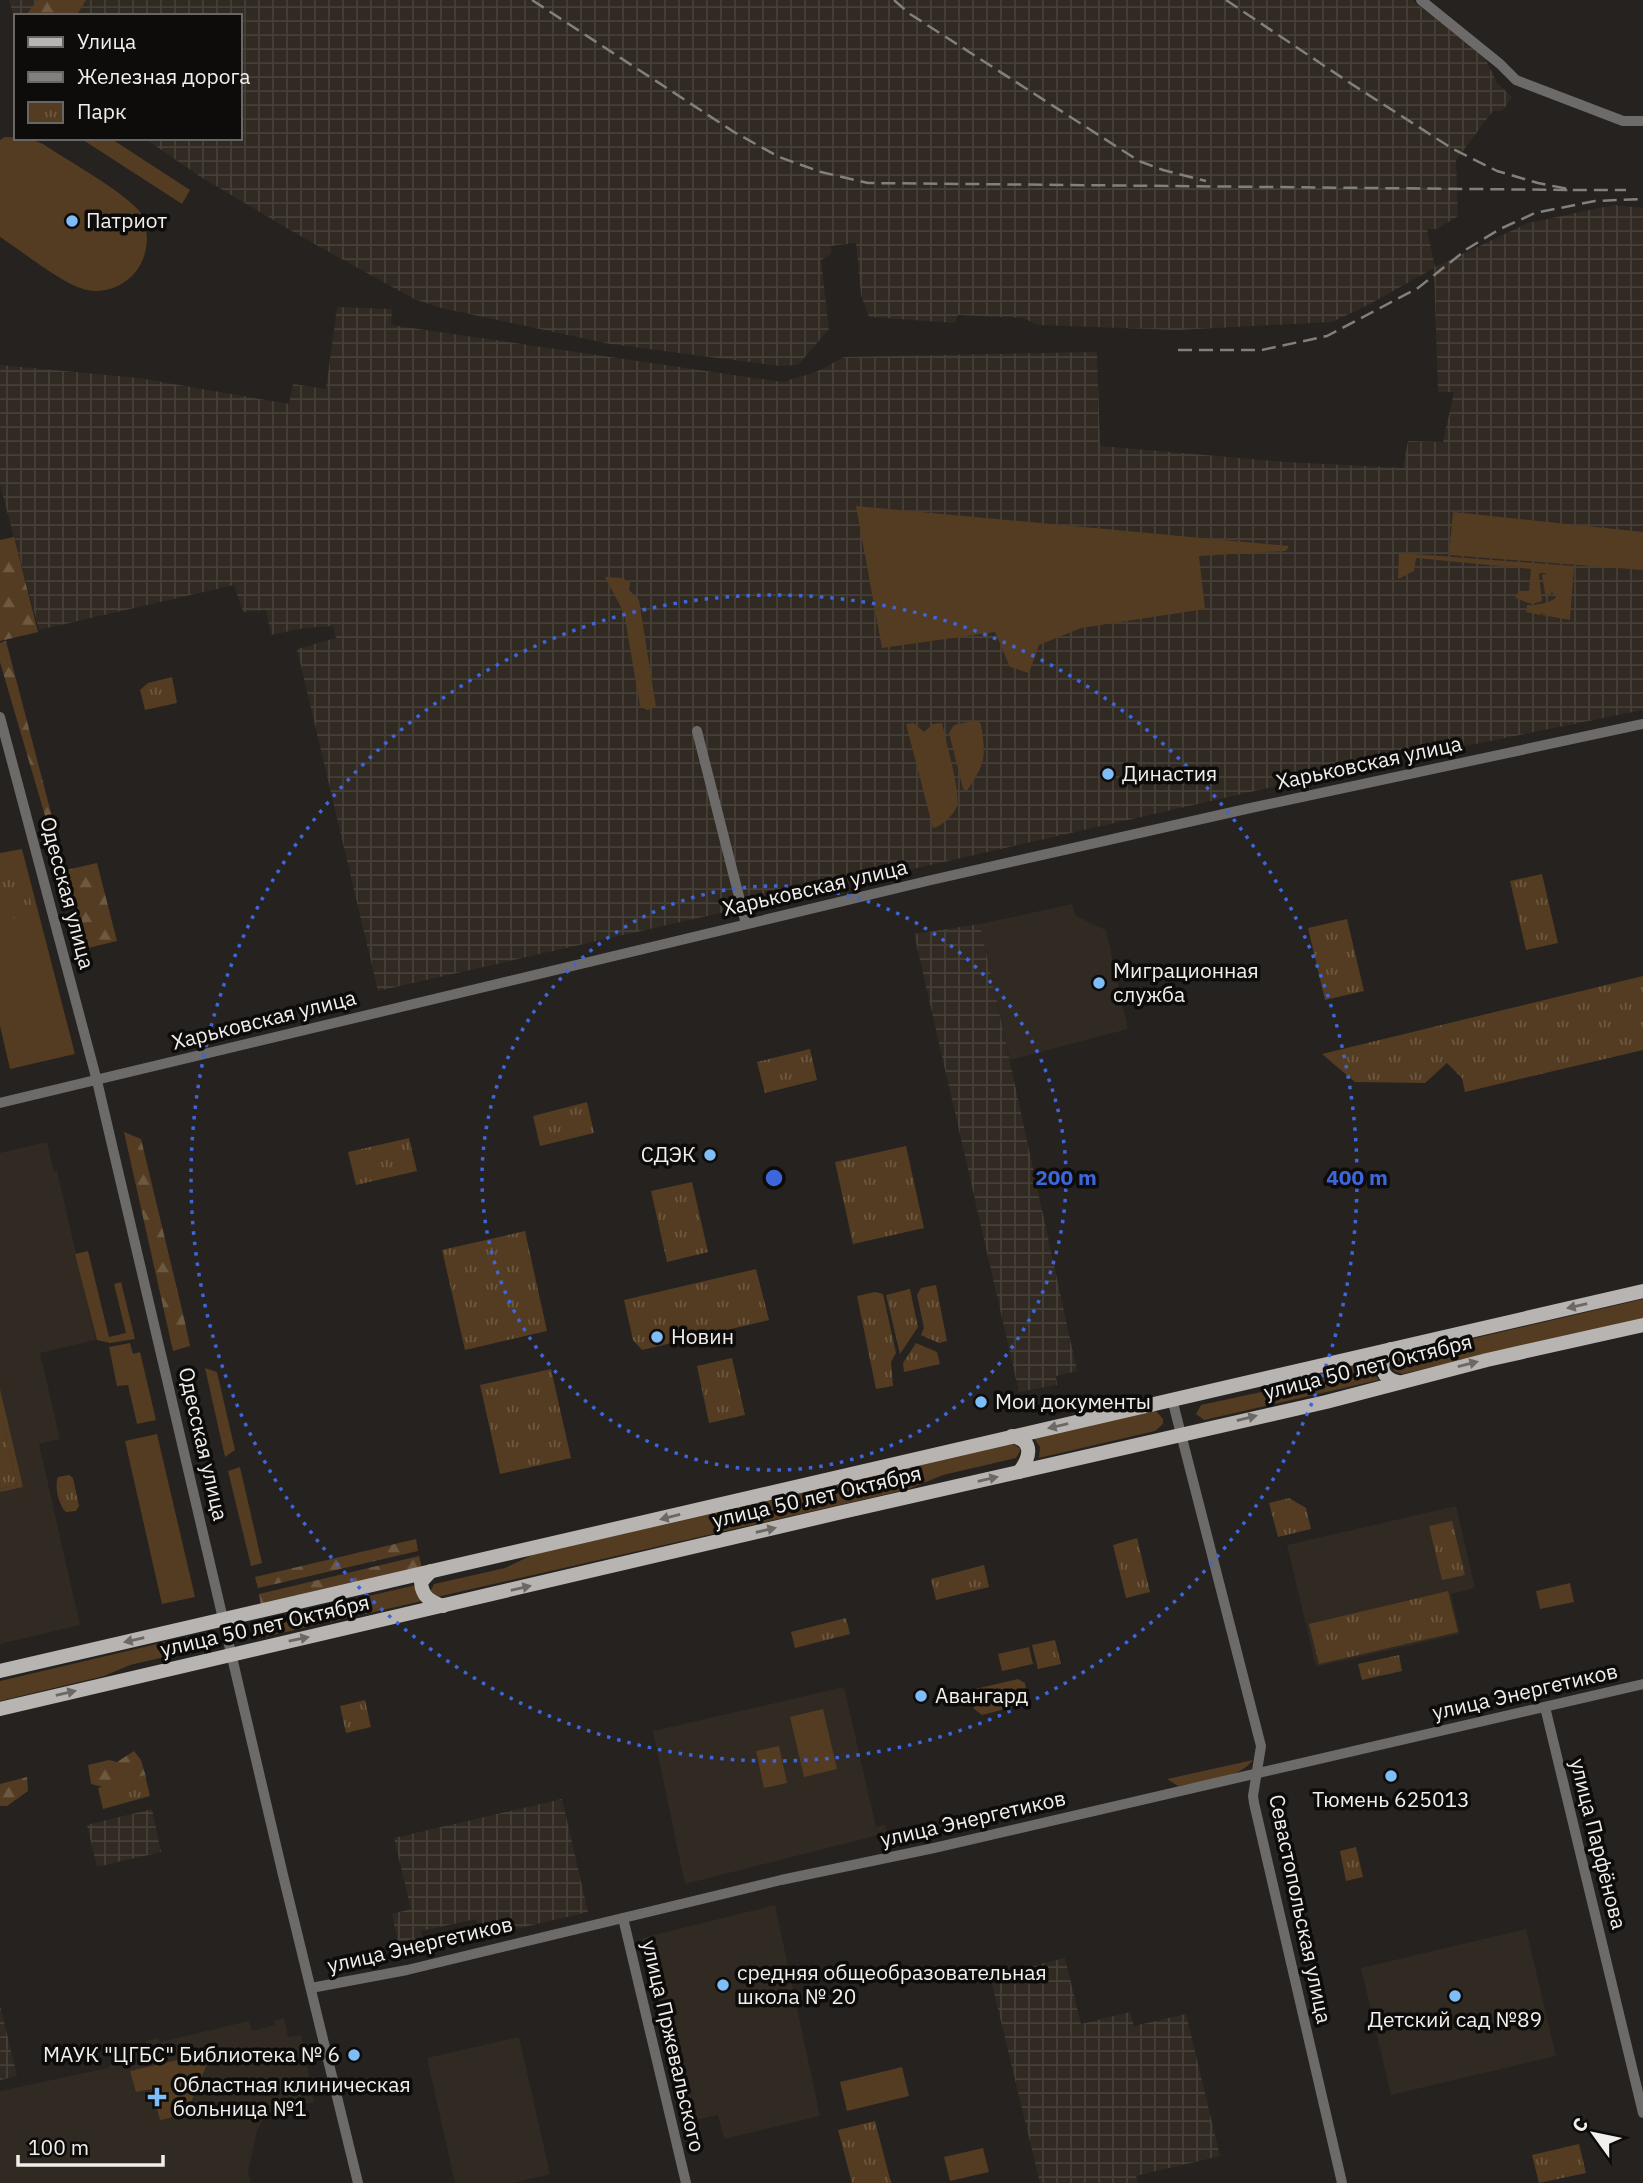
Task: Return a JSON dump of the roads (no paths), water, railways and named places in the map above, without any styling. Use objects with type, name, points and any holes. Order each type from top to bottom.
[{"type":"main road","name":"улица 50 лет Октября","points":[[0,1671],[1643,1291]]},
{"type":"main road","name":"улица 50 лет Октября","points":[[0,1709],[1326,1402],[1487,1360],[1643,1325]]},
{"type":"main road","points":[[1391,1349],[1382,1362],[1382,1370],[1386,1376],[1398,1382]]},
{"type":"main road","points":[[1012,1436],[1020,1438],[1029,1450],[1029,1458],[1019,1472]]},
{"type":"main road","points":[[431,1571],[421,1582],[422,1590],[425,1597],[443,1606]]},
{"type":"street","points":[[1421,0],[1516,80],[1623,121],[1643,121]]},
{"type":"street","name":"Одесская улица","points":[[0,717],[97,1081],[358,2183]]},
{"type":"street","name":"Харьковская улица","points":[[0,1103],[1112,839],[1643,724]]},
{"type":"street","points":[[697,731],[747,924]]},
{"type":"street","name":"Севастопольская улица","points":[[1172,1399],[1261,1746],[1252,1796],[1342,2183]]},
{"type":"street","name":"улица Энергетиков","points":[[311,1988],[407,1970],[781,1880],[934,1848],[1643,1684]]},
{"type":"street","name":"улица Парфёнова","points":[[1545,1707],[1643,2113]]},
{"type":"street","name":"улица Пржевальского","points":[[623,1918],[685,2183]]},
{"type":"railway","points":[[532,0],[734,132],[779,157],[821,172],[868,183],[1573,190]]},
{"type":"railway","points":[[894,0],[910,14],[1139,161],[1206,181]]},
{"type":"railway","points":[[1226,0],[1453,149],[1497,171],[1573,190],[1626,190]]},
{"type":"railway","points":[[1178,350],[1262,350],[1327,336],[1418,288],[1467,249],[1500,229],[1535,213],[1595,201],[1643,199]]},
{"type":"place","name":"Патриот","points":[[72,221]]},
{"type":"place","name":"Династия","points":[[1108,774]]},
{"type":"place","name":"Миграционная служба","points":[[1099,983]]},
{"type":"place","name":"СДЭК","points":[[710,1155]]},
{"type":"place","name":"Новин","points":[[657,1337]]},
{"type":"place","name":"Мои документы","points":[[981,1402]]},
{"type":"place","name":"Авангард","points":[[921,1696]]},
{"type":"place","name":"Тюмень 625013","points":[[1391,1776]]},
{"type":"place","name":"средняя общеобразовательная школа № 20","points":[[723,1985]]},
{"type":"place","name":"Детский сад №89","points":[[1455,1996]]},
{"type":"place","name":"МАУК \"ЦГБС\" Библиотека № 6","points":[[354,2055]]},
{"type":"place","name":"Областная клиническая больница №1","points":[[157,2097]]}]
